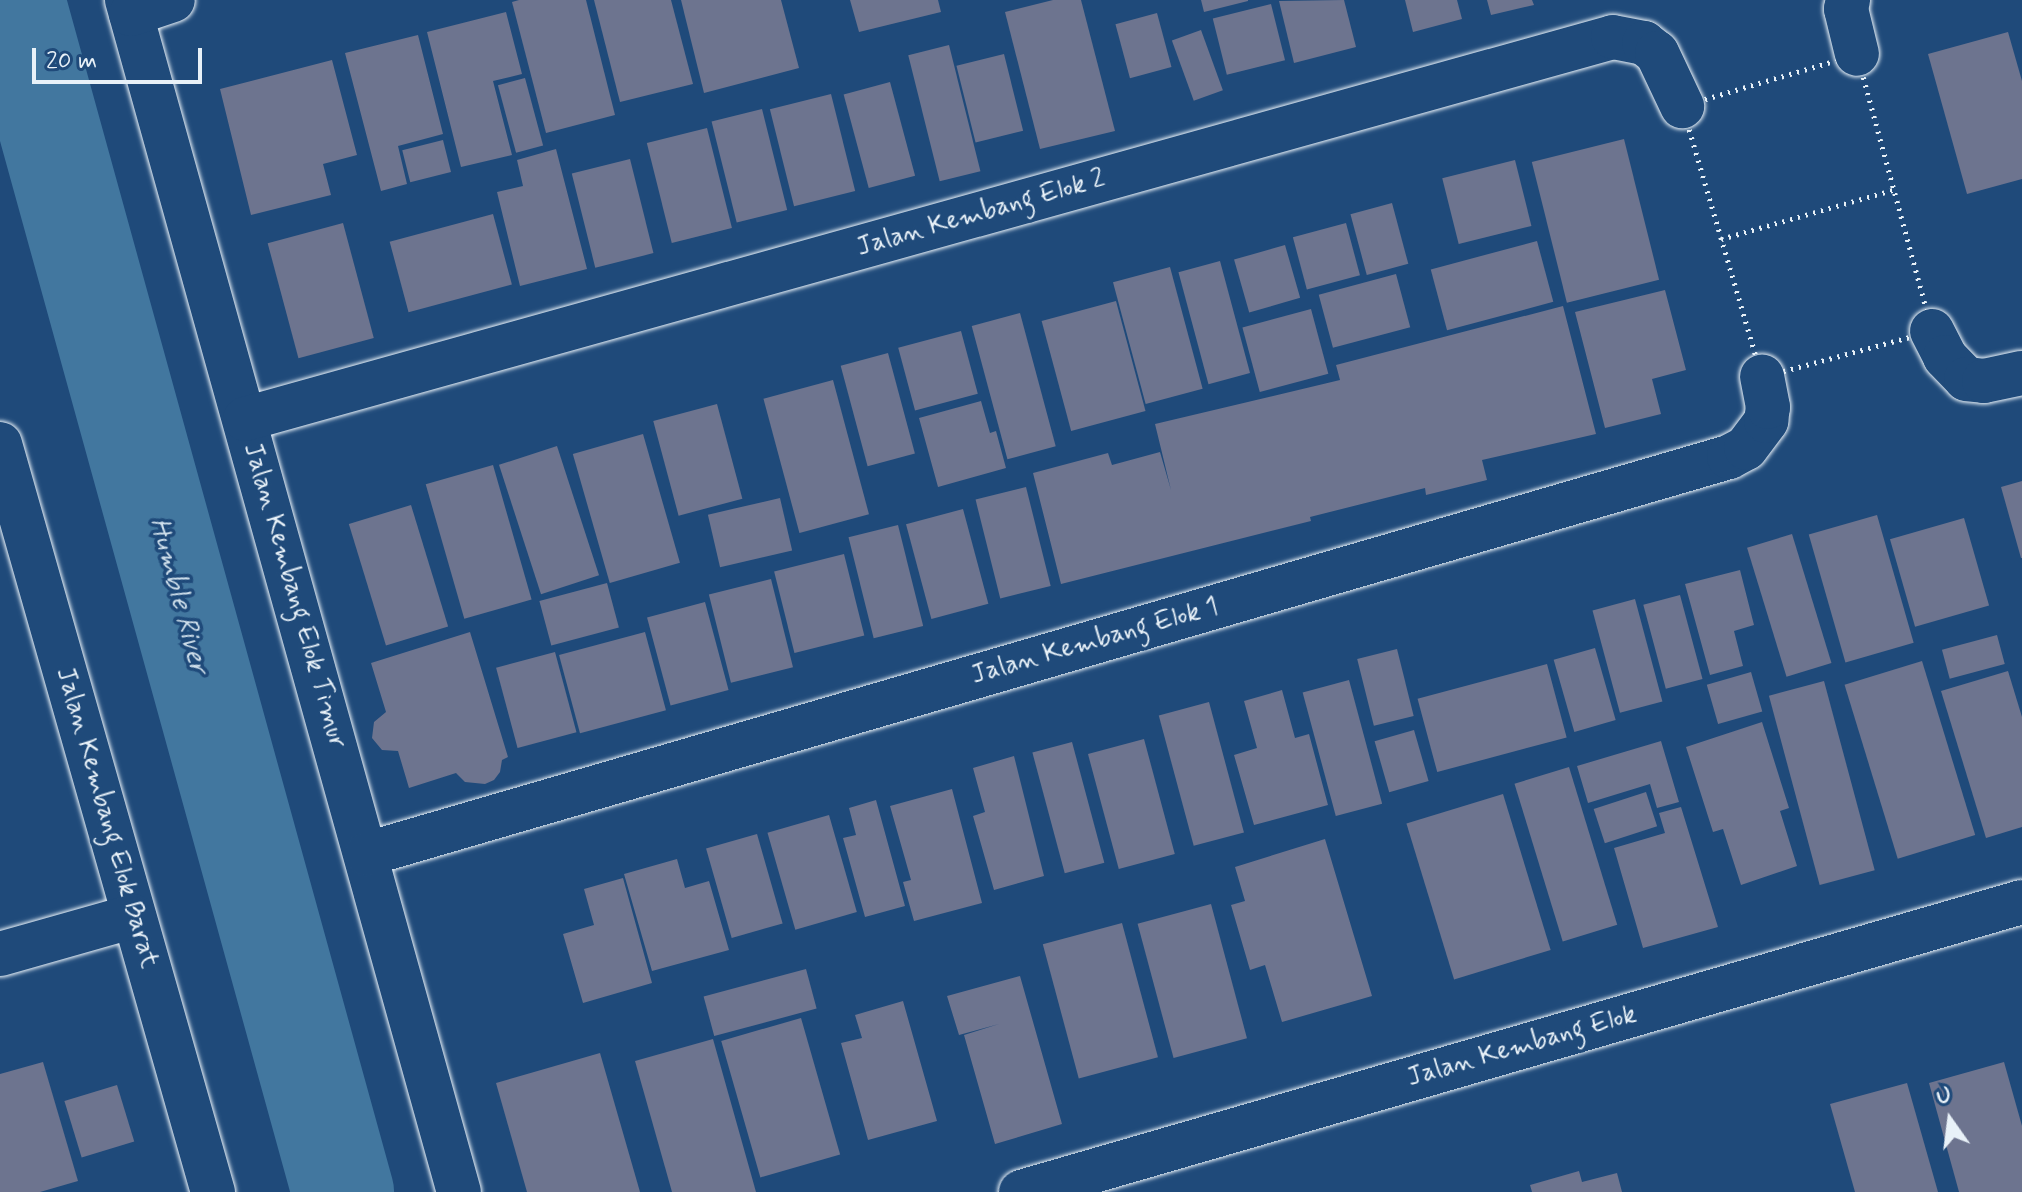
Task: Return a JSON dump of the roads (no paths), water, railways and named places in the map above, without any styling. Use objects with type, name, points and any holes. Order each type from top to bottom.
[{"type":"street","points":[[129,7],[173,0]]},
{"type":"street","points":[[1848,0],[1846,9],[1857,54]]},
{"type":"street","name":"Jalan Kembang Elok Timur","points":[[129,7],[459,1192]]},
{"type":"street","name":"Jalan Kembang Elok 2","points":[[245,419],[1613,37],[1644,43],[1657,53],[1682,106]]},
{"type":"street","points":[[1932,331],[1945,357],[1966,379],[1984,381],[2022,373]]},
{"type":"street","name":"Jalan Kembang Elok 1","points":[[367,854],[1729,457],[1746,448],[1766,421],[1768,407],[1762,377]]},
{"type":"street","name":"Jalan Kembang Elok Barat","points":[[0,444],[8,502],[134,916],[213,1192]]},
{"type":"street","name":"Jalan Kembang Elok","points":[[1021,1192],[2022,902]]},
{"type":"street","points":[[0,954],[134,916]]},
{"type":"waterway","name":"Humble River","points":[[14,0],[343,1192]]}]
